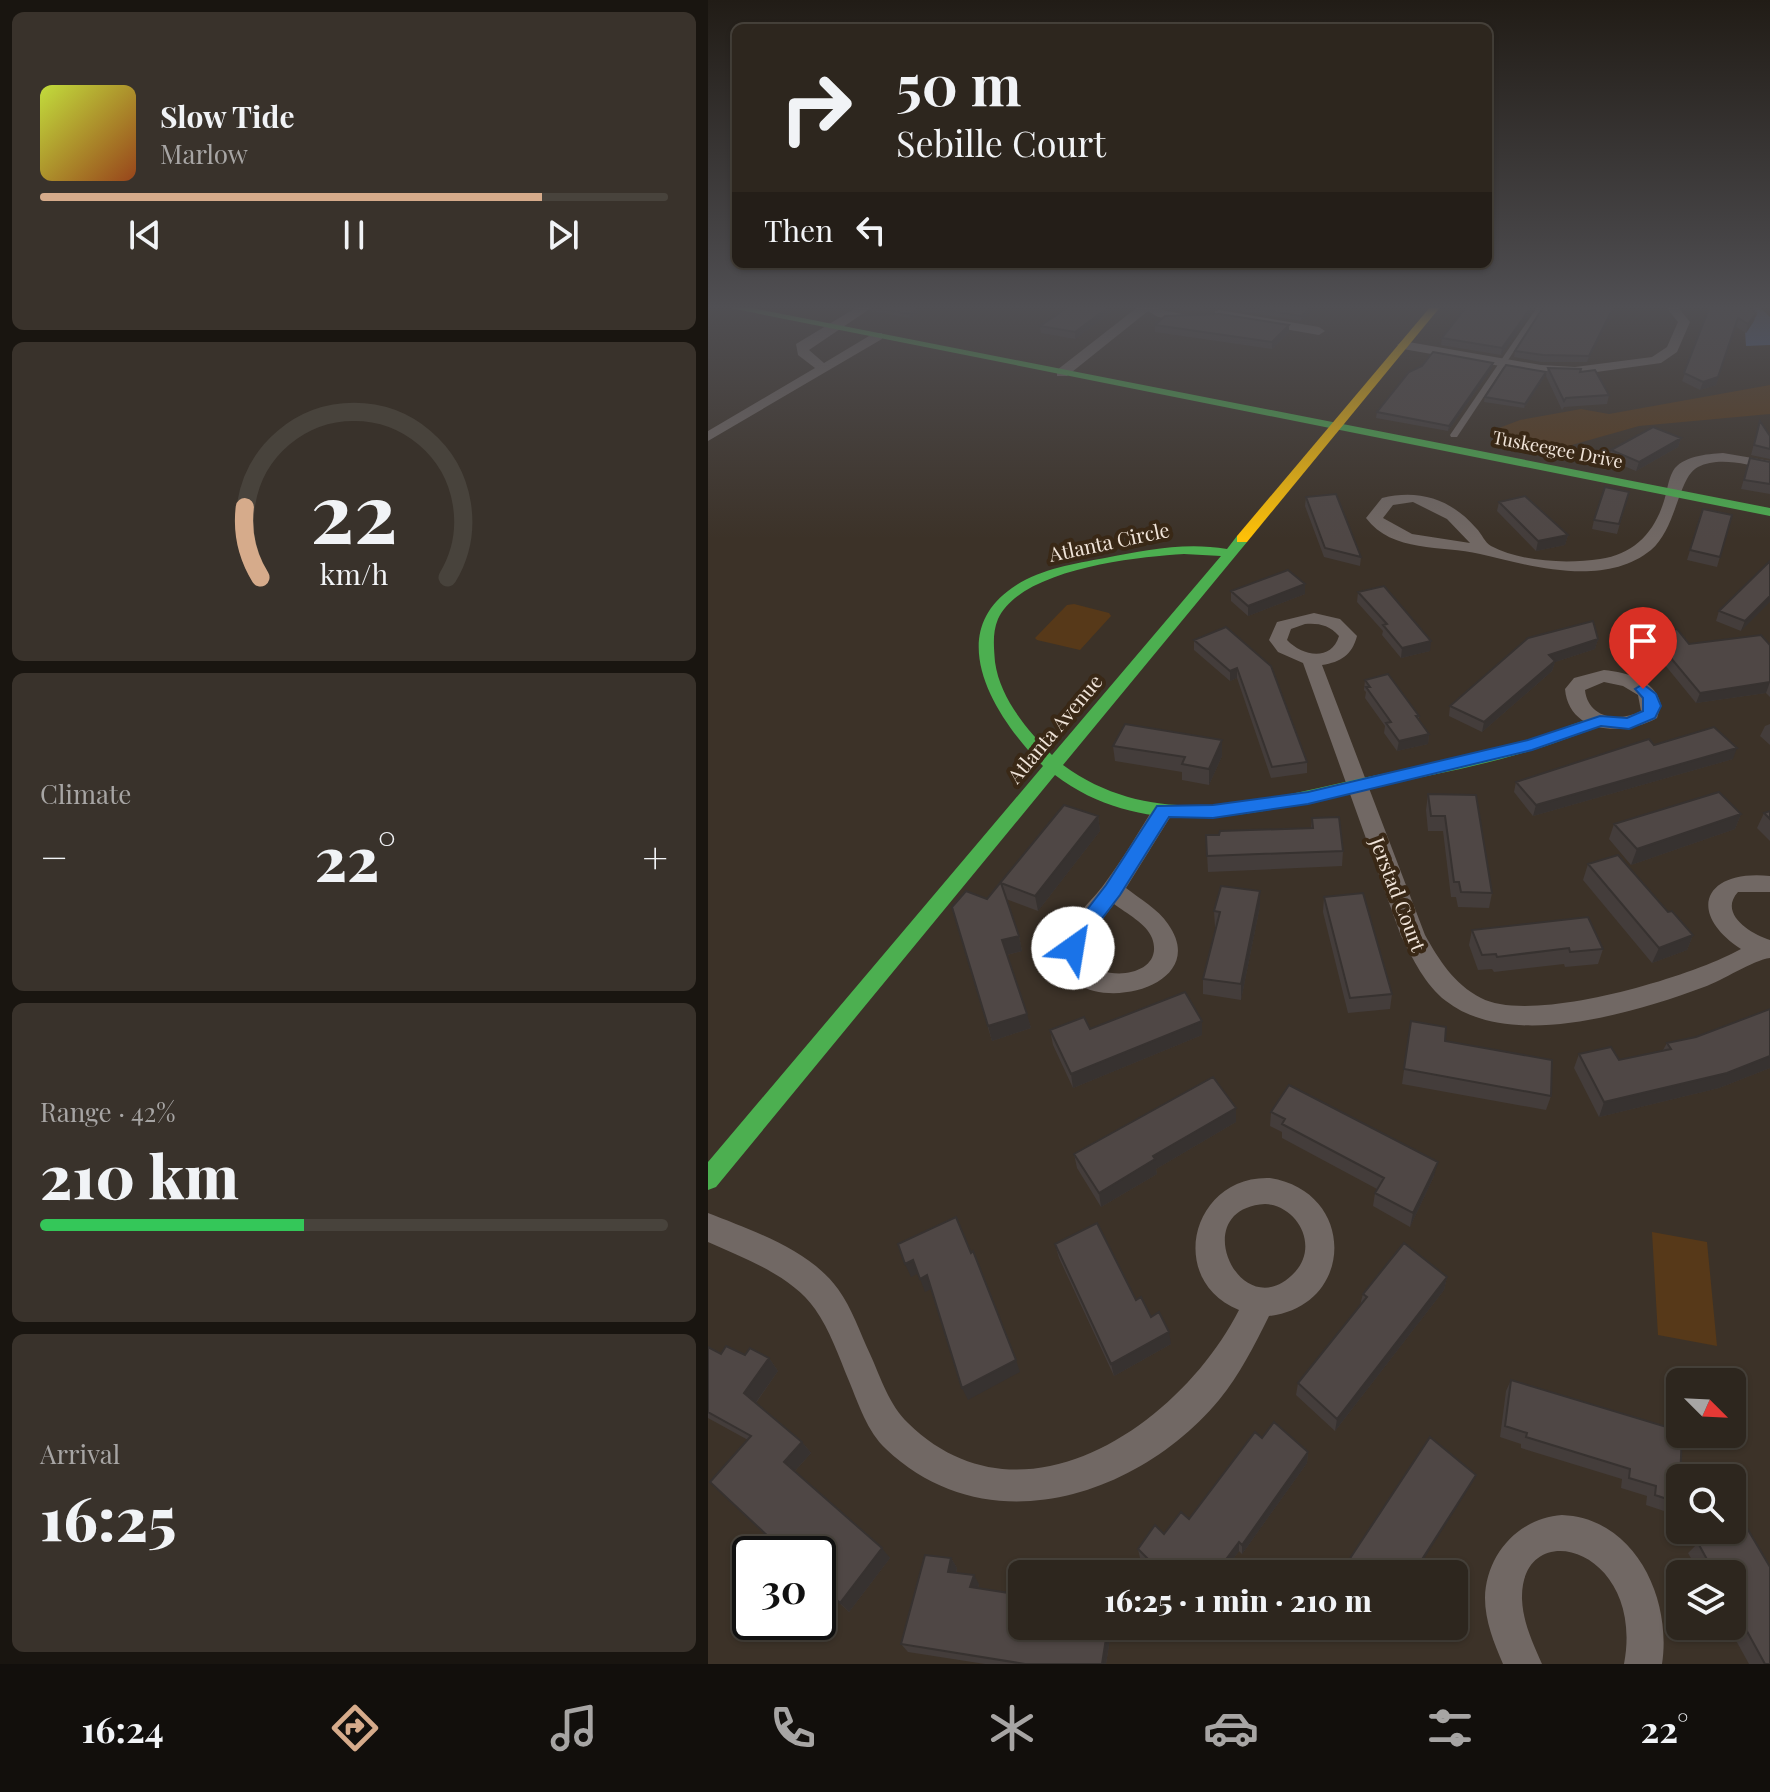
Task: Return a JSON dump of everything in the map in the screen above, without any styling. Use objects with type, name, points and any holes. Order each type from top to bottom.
[{"type":"street","points":[[708,437],[799,384]]},
{"type":"street","name":"Tuskeegee Drive","points":[[1117,384],[1770,512]]},
{"type":"street","name":"Atlanta Avenue","points":[[708,1179],[1371,384]]},
{"type":"street","points":[[1480,548],[1476,536],[1427,500],[1396,498],[1388,501],[1374,518],[1378,525],[1392,532],[1453,548],[1480,548],[1509,560],[1554,566],[1615,559],[1629,555],[1660,530],[1680,472],[1697,460],[1722,457],[1770,465]]},
{"type":"street","name":"Atlanta Circle","points":[[1229,553],[1208,548],[1177,548],[1062,570],[1031,582],[1000,605],[988,621],[982,644],[996,691],[1030,741],[1052,764],[1076,782],[1163,811],[1183,813],[1239,809],[1308,798],[1532,745],[1600,721]]},
{"type":"street","name":"Jerstad Court","points":[[1311,660],[1421,954],[1441,984],[1480,1008],[1523,1019],[1674,988],[1734,965],[1766,948]]},
{"type":"street","points":[[1113,890],[1163,811]]},
{"type":"street","name":"Jerstad Court","points":[[1766,948],[1731,931],[1721,919],[1717,906],[1720,895],[1729,886],[1742,882],[1770,884]]},
{"type":"street","points":[[708,1227],[805,1275],[827,1300],[888,1427],[939,1465],[983,1483],[1005,1485],[1059,1481],[1111,1465],[1139,1449],[1214,1380],[1230,1359],[1260,1301]]},
{"type":"street","points":[[1523,1664],[1510,1638],[1502,1595],[1509,1568],[1521,1549],[1545,1534],[1577,1534],[1615,1557],[1633,1579],[1647,1622],[1644,1663]]},
{"type":"lane","points":[[1454,435],[1489,384]]},
{"type":"shaded area","points":[[1770,385],[1770,414],[1639,426],[1540,454],[1506,446],[1494,434],[1499,428],[1520,420],[1581,409],[1609,414]]},
{"type":"shaded area","points":[[1074,604],[1111,616],[1080,650],[1035,638],[1067,605]]},
{"type":"shaded area","points":[[1652,1232],[1707,1242],[1717,1346],[1658,1335]]},
{"type":"building","points":[[1400,384],[1479,384],[1449,426],[1377,412]]},
{"type":"building","points":[[1494,384],[1538,384],[1525,404],[1485,397]]},
{"type":"building","points":[[1556,384],[1603,384],[1609,395],[1566,398],[1564,401]]},
{"type":"building","points":[[1760,421],[1770,436],[1770,449],[1754,445]]},
{"type":"building","points":[[1653,427],[1681,438],[1639,462],[1611,450]]},
{"type":"building","points":[[1750,458],[1770,462],[1770,484],[1744,480]]},
{"type":"building","points":[[1605,487],[1629,492],[1619,524],[1594,520]]},
{"type":"building","points":[[1336,494],[1361,557],[1325,548],[1306,497]]},
{"type":"building","points":[[1525,496],[1568,535],[1538,541],[1499,502]]},
{"type":"building","points":[[1703,509],[1732,515],[1720,557],[1690,550]]},
{"type":"building","points":[[1770,561],[1770,596],[1745,621],[1719,611]]},
{"type":"building","points":[[1288,570],[1305,584],[1248,606],[1231,591]]},
{"type":"building","points":[[1384,586],[1431,641],[1402,648],[1383,625],[1387,624],[1358,592]]},
{"type":"building","points":[[1593,621],[1598,639],[1549,655],[1555,661],[1484,722],[1450,706],[1528,638]]},
{"type":"building","points":[[1226,627],[1271,666],[1307,762],[1272,767],[1237,668],[1230,671],[1194,640]]},
{"type":"building","points":[[1677,629],[1689,644],[1761,635],[1770,645],[1770,682],[1700,693],[1650,633]]},
{"type":"building","points":[[1388,674],[1429,734],[1399,741],[1386,723],[1391,722],[1366,687],[1370,687],[1365,680]]},
{"type":"building","points":[[1125,724],[1222,740],[1209,769],[1182,764],[1185,757],[1113,746]]},
{"type":"building","points":[[1714,727],[1737,748],[1536,805],[1516,782],[1649,739],[1654,745]]},
{"type":"building","points":[[1719,792],[1741,814],[1637,849],[1614,824]]},
{"type":"building","points":[[1428,794],[1476,795],[1492,893],[1461,892],[1459,882],[1454,882],[1445,816],[1431,816]]},
{"type":"building","points":[[1064,805],[1098,816],[1035,896],[1001,883],[1019,936],[1002,940],[1027,1014],[988,1026],[952,907],[966,891],[987,899]]},
{"type":"building","points":[[1339,817],[1343,851],[1207,856],[1206,835],[1219,835],[1220,831],[1313,828],[1312,818]]},
{"type":"building","points":[[1618,855],[1668,912],[1672,911],[1693,935],[1659,948],[1588,864]]},
{"type":"building","points":[[1221,886],[1260,891],[1241,984],[1203,979],[1220,912],[1214,911]]},
{"type":"building","points":[[1363,893],[1392,994],[1350,998],[1324,897]]},
{"type":"building","points":[[1588,917],[1603,949],[1570,952],[1569,948],[1497,957],[1496,954],[1482,955],[1472,930]]},
{"type":"building","points":[[1185,992],[1202,1021],[1071,1074],[1050,1030],[1084,1017],[1090,1029]]},
{"type":"building","points":[[1770,1009],[1770,1056],[1727,1073],[1604,1102],[1579,1054],[1611,1047],[1619,1060],[1671,1049],[1667,1043],[1696,1037]]},
{"type":"building","points":[[1411,1021],[1446,1027],[1445,1041],[1552,1060],[1551,1096],[1404,1069]]},
{"type":"building","points":[[1213,1077],[1236,1108],[1153,1156],[1155,1159],[1099,1193],[1074,1154]]},
{"type":"building","points":[[1289,1085],[1438,1162],[1413,1213],[1375,1193],[1384,1178],[1282,1124],[1285,1119],[1271,1112]]},
{"type":"building","points":[[956,1217],[971,1253],[973,1251],[1016,1360],[962,1388],[927,1275],[920,1279],[913,1260],[905,1264],[898,1244]]},
{"type":"building","points":[[1097,1223],[1136,1300],[1141,1297],[1151,1317],[1159,1312],[1169,1332],[1111,1364],[1055,1244]]},
{"type":"building","points":[[1404,1243],[1447,1277],[1337,1419],[1298,1383],[1367,1297],[1363,1294]]},
{"type":"building","points":[[726,1346],[745,1355],[750,1348],[769,1358],[744,1393],[802,1442],[784,1462],[882,1548],[840,1603],[836,1599],[836,1536],[768,1536],[710,1482],[751,1436],[708,1412],[708,1347],[721,1354]]},
{"type":"building","points":[[1511,1380],[1666,1427],[1666,1448],[1681,1448],[1681,1464],[1666,1464],[1666,1499],[1655,1495],[1656,1486],[1629,1478],[1630,1469],[1526,1437],[1527,1433],[1505,1426]]},
{"type":"building","points":[[1274,1422],[1308,1452],[1242,1545],[1239,1542],[1226,1560],[1149,1560],[1138,1549],[1155,1525],[1164,1534],[1181,1512],[1189,1519],[1255,1432],[1262,1438]]},
{"type":"building","points":[[1430,1437],[1476,1475],[1422,1560],[1349,1560]]},
{"type":"building","points":[[1746,1526],[1770,1567],[1770,1664],[1765,1664],[1746,1629],[1746,1560],[1707,1560],[1699,1544],[1746,1544]]},
{"type":"building","points":[[925,1555],[951,1558],[948,1572],[974,1575],[970,1587],[1008,1593],[1008,1640],[1106,1640],[1102,1664],[1025,1664],[901,1644]]},
{"type":"traffic: fast","points":[[1119,384],[1770,512]]},
{"type":"traffic: fast","points":[[708,1179],[1242,539]]},
{"type":"traffic: fast","points":[[1229,553],[1199,549],[1169,551],[1055,573],[1018,590],[1007,598],[991,619],[986,643],[989,670],[998,696],[1013,722],[1032,745],[1071,779],[1108,797],[1161,810],[1197,813],[1242,810],[1494,755],[1600,721]]},
{"type":"traffic: slow","points":[[1242,539],[1371,384]]},
{"type":"route","points":[[1073,948],[1076,938],[1113,890],[1163,811],[1213,812],[1308,798],[1532,745],[1600,721],[1615,724],[1641,721],[1650,714],[1653,706],[1643,689]]}]
